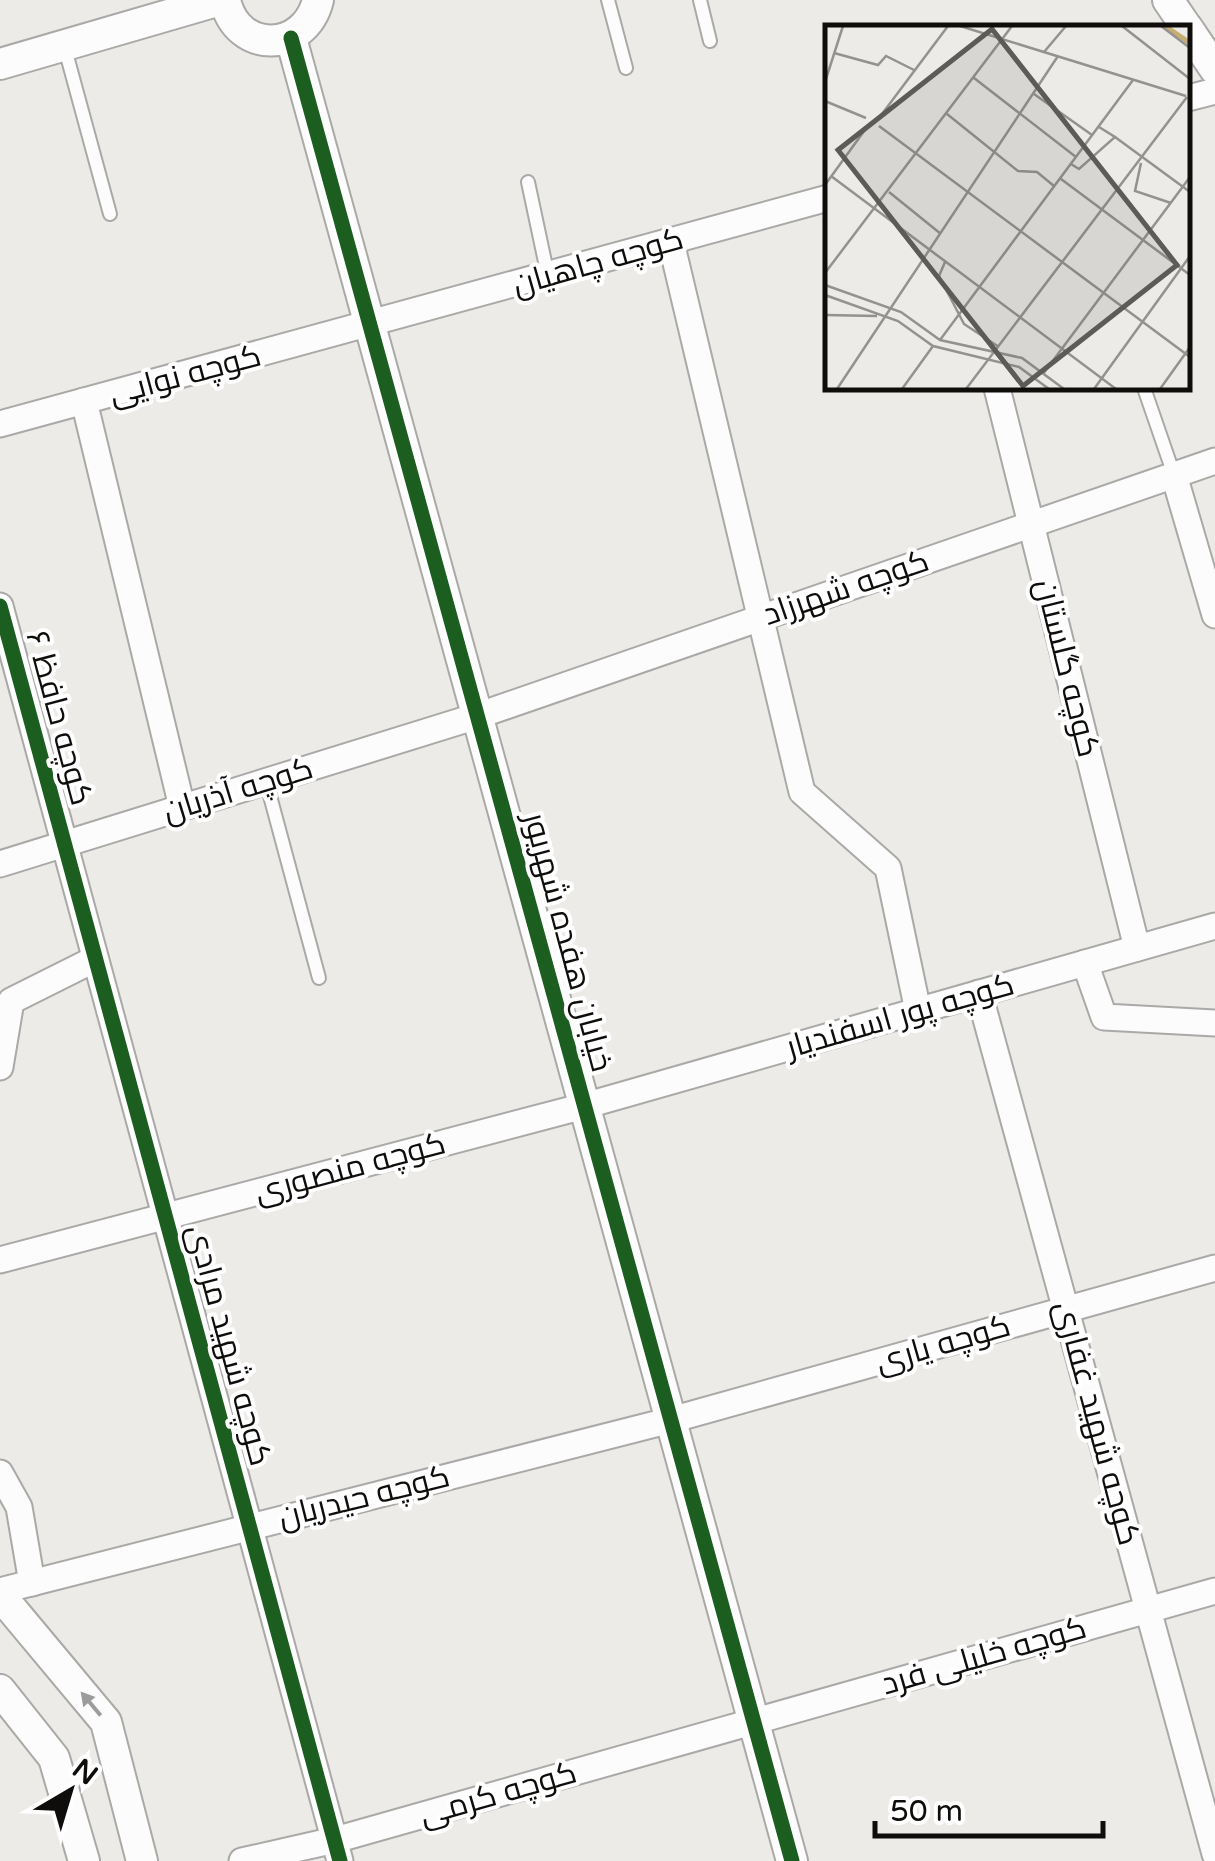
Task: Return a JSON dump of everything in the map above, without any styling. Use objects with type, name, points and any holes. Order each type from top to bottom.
[{"type":"street","points":[[0,64],[223,0],[228,13],[247,35],[261,41],[290,38],[304,30],[320,1]]},
{"type":"street","points":[[1168,0],[1185,25]]},
{"type":"street","points":[[1190,32],[1215,68]]},
{"type":"street","name":"خیابان هفده شهریور","points":[[290,38],[792,1861]]},
{"type":"street","points":[[1190,97],[1215,91]]},
{"type":"street","name":"کوچه چاهیان","points":[[369,325],[825,199]]},
{"type":"street","points":[[670,242],[802,792],[888,868],[918,1010]]},
{"type":"street","name":"کوچه نوایی","points":[[0,424],[369,325]]},
{"type":"street","name":"کوچه گلستان","points":[[998,390],[1137,948]]},
{"type":"street","points":[[84,401],[182,808]]},
{"type":"street","name":"کوچه شهرزاد","points":[[477,716],[1215,461]]},
{"type":"street","points":[[1174,475],[1215,615]]},
{"type":"street","name":"کوچه حافظ ۶","points":[[0,606],[64,844]]},
{"type":"street","name":"کوچه آذریان","points":[[0,864],[477,716]]},
{"type":"street","name":"کوچه شهید مرادی","points":[[64,844],[337,1851]]},
{"type":"street","name":"کوچه پور اسفندیار","points":[[584,1106],[1215,926]]},
{"type":"street","points":[[0,1067],[11,1002],[95,959]]},
{"type":"street","points":[[1086,963],[1104,1017],[1215,1023]]},
{"type":"street","name":"کوچه شهید غفاری","points":[[979,993],[1215,1854]]},
{"type":"street","name":"کوچه منصوری","points":[[0,1260],[584,1106]]},
{"type":"street","name":"کوچه یاری","points":[[671,1420],[1215,1268]]},
{"type":"street","name":"کوچه حیدریان","points":[[0,1593],[671,1420]]},
{"type":"street","points":[[0,1473],[19,1508],[32,1583]]},
{"type":"street","name":"کوچه خلیلی فرد","points":[[754,1722],[1215,1591]]},
{"type":"street","points":[[0,1593],[106,1722],[142,1861]]},
{"type":"street","points":[[0,1690],[54,1758],[84,1861]]},
{"type":"street","name":"کوچه کرمی","points":[[242,1861],[337,1851],[754,1722]]},
{"type":"lane","points":[[608,0],[626,68]]},
{"type":"lane","points":[[700,0],[710,41]]},
{"type":"lane","points":[[64,46],[110,214]]},
{"type":"lane","points":[[528,182],[548,276]]},
{"type":"lane","points":[[1145,390],[1174,475]]},
{"type":"lane","points":[[266,781],[318,978]]},
{"type":"cycle path","points":[[291,38],[792,1861]]},
{"type":"cycle path","points":[[0,606],[340,1861]]}]
